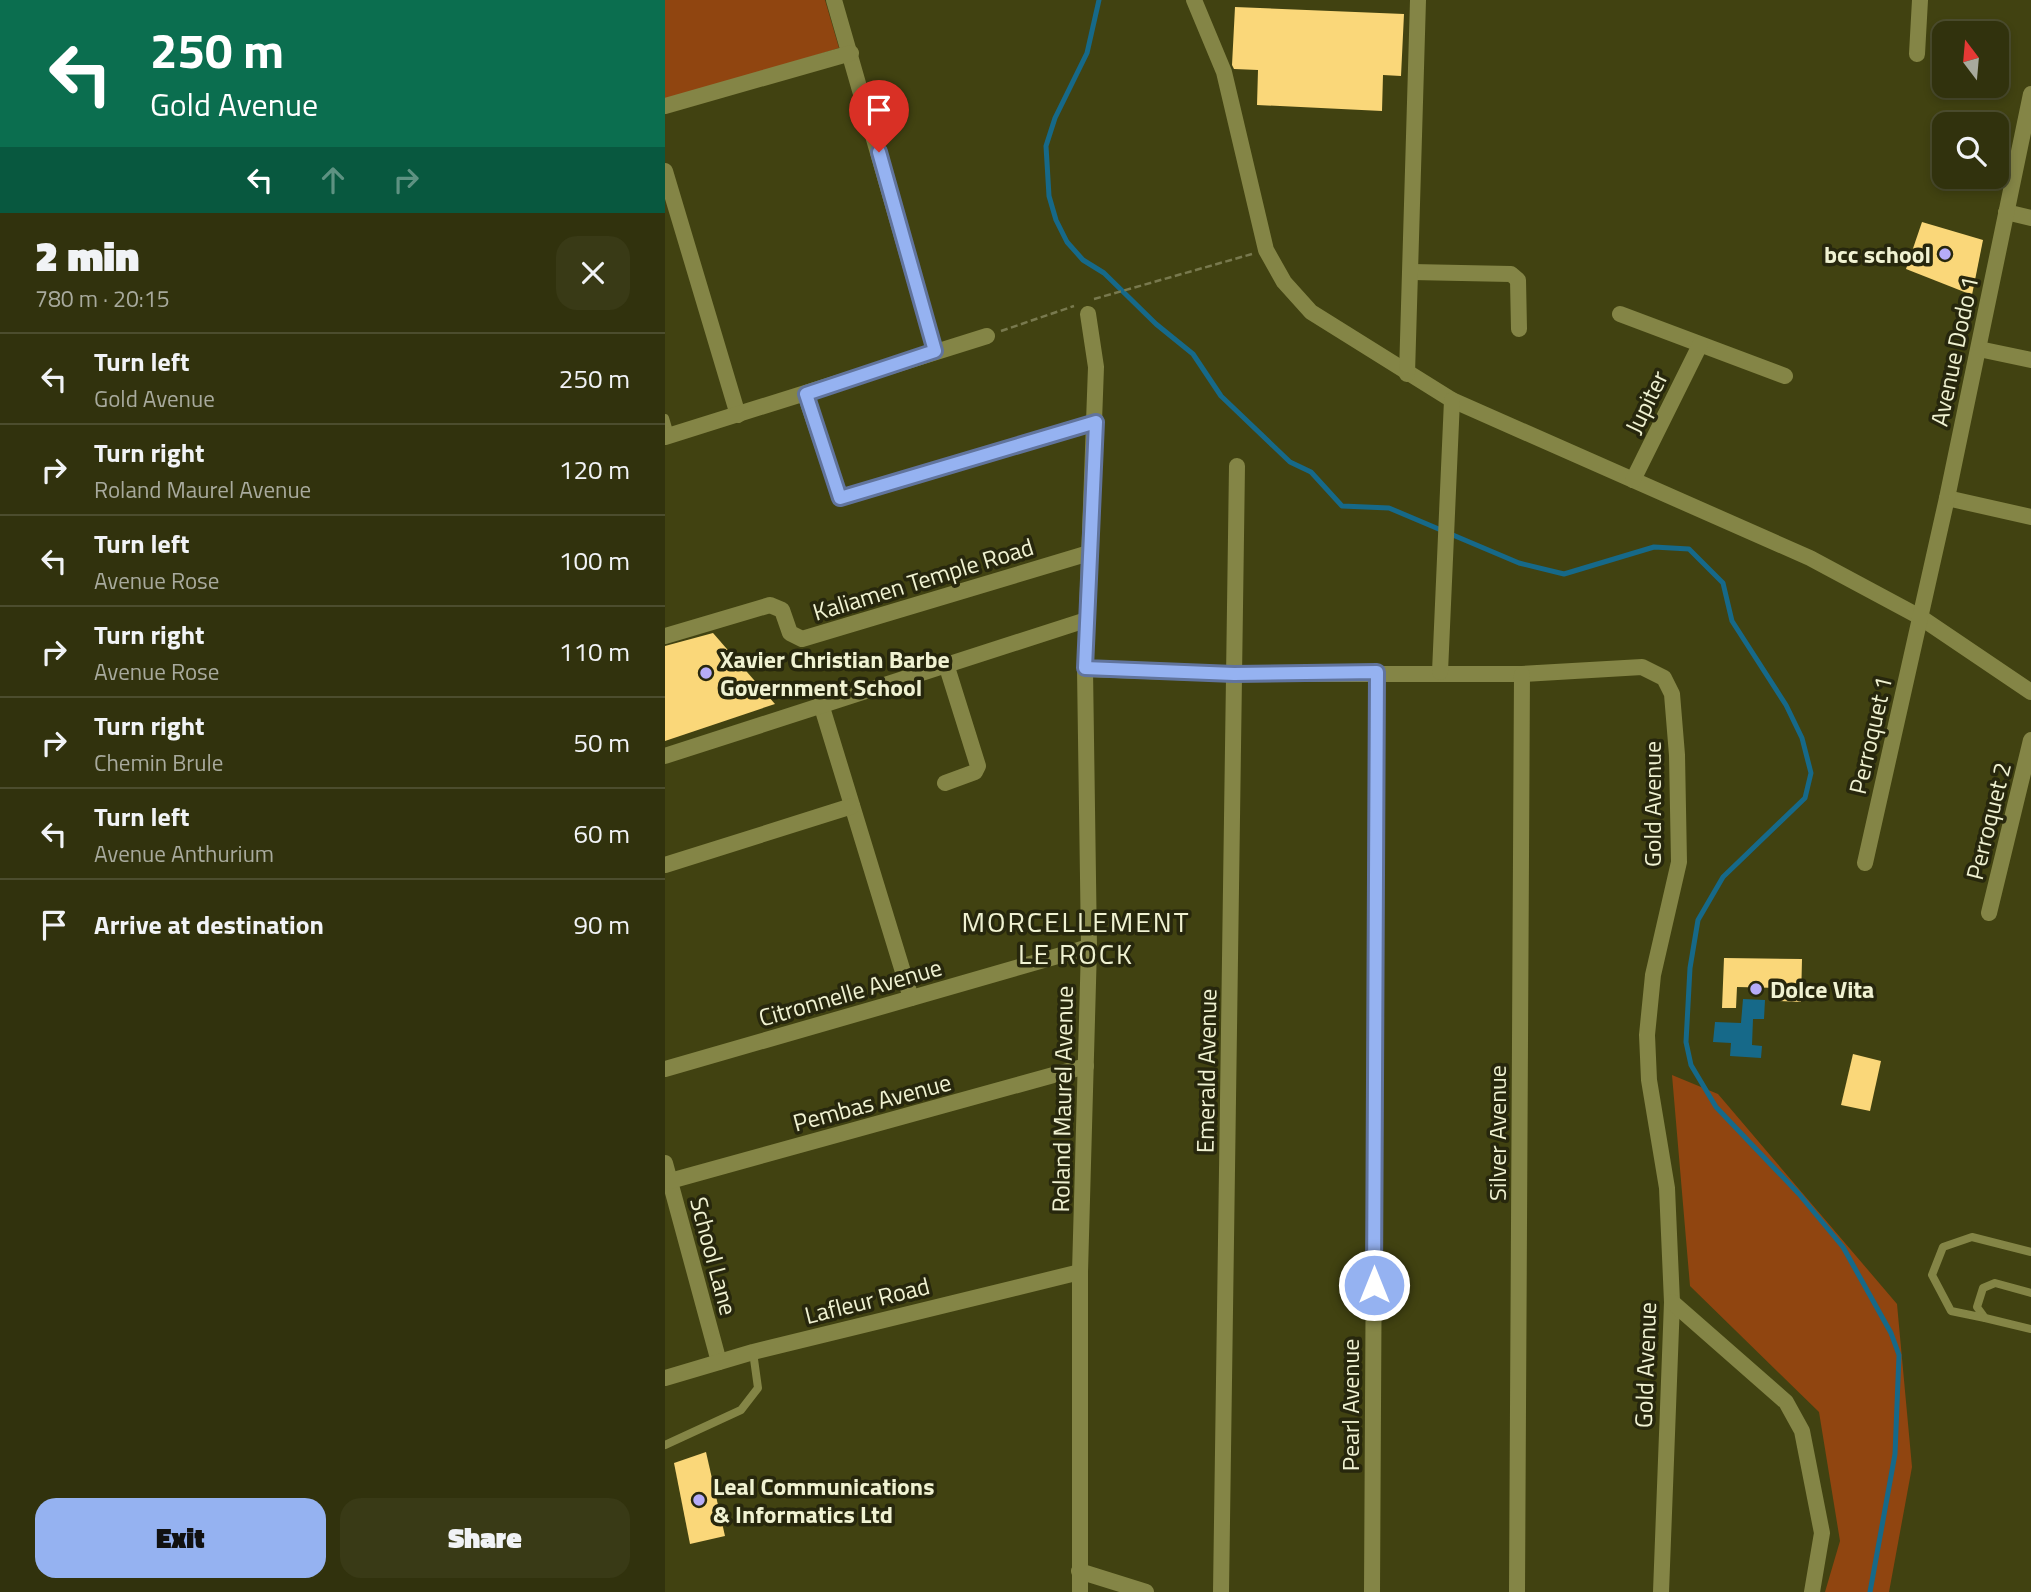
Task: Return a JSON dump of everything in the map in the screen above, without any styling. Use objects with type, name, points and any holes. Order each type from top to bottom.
[{"type":"street","points":[[834,0],[935,351]]},
{"type":"street","points":[[1194,0],[1224,72],[1266,250],[1284,282],[1311,313],[1452,400],[1810,558],[1920,617],[2031,692]]},
{"type":"street","points":[[1407,374],[1418,0]]},
{"type":"street","points":[[1917,54],[1920,0]]},
{"type":"street","points":[[665,106],[851,53]]},
{"type":"street","name":"Avenue Dodo 1","points":[[1920,617],[1948,498],[2031,94]]},
{"type":"street","points":[[665,171],[738,415]]},
{"type":"street","points":[[2006,212],[2031,218]]},
{"type":"street","points":[[1412,272],[1511,274],[1518,280],[1519,329]]},
{"type":"street","name":"Roland Maurel Avenue","points":[[1080,1592],[1080,1272],[1089,947],[1085,668],[1096,422],[1096,356],[1088,314]]},
{"type":"street","points":[[1620,314],[1784,376]]},
{"type":"street","points":[[668,436],[987,336]]},
{"type":"street","name":"Jupiter","points":[[1633,480],[1700,345]]},
{"type":"street","points":[[1979,349],[2031,360]]},
{"type":"street","points":[[806,394],[840,498],[1096,422]]},
{"type":"street","points":[[1440,672],[1452,400]]},
{"type":"street","name":"Emerald Avenue","points":[[1221,1592],[1237,466]]},
{"type":"street","points":[[1948,498],[2031,517]]},
{"type":"street","name":"Kaliamen Temple Road","points":[[665,636],[770,605],[782,610],[790,633],[802,639],[1089,553]]},
{"type":"street","name":"Perroquet 1","points":[[1865,863],[1920,617]]},
{"type":"street","points":[[665,756],[1086,620]]},
{"type":"street","points":[[945,783],[975,772],[978,766],[946,664]]},
{"type":"street","name":"Gold Avenue","points":[[1085,668],[1234,674],[1522,674],[1642,667],[1664,678],[1672,694],[1679,862],[1653,975],[1647,1035],[1649,1080],[1667,1188],[1672,1301],[1661,1592]]},
{"type":"street","name":"Pearl Avenue","points":[[1372,1592],[1377,672]]},
{"type":"street","name":"Silver Avenue","points":[[1517,1592],[1522,674]]},
{"type":"street","points":[[821,704],[911,998]]},
{"type":"street","name":"Perroquet 2","points":[[1989,914],[2031,740]]},
{"type":"street","points":[[665,865],[852,806]]},
{"type":"street","name":"Citronnelle Avenue","points":[[665,1069],[1089,947]]},
{"type":"street","name":"Pembas Avenue","points":[[670,1181],[1086,1066]]},
{"type":"street","name":"School Lane","points":[[665,1163],[719,1362]]},
{"type":"street","name":"Lafleur Road","points":[[665,1378],[753,1352],[1080,1272]]},
{"type":"street","points":[[1672,1301],[1786,1402],[1802,1431],[1822,1533],[1812,1592]]},
{"type":"street","points":[[1079,1571],[1146,1592]]},
{"type":"lane","points":[[665,418],[668,436]]},
{"type":"lane","points":[[2031,1252],[1972,1237],[1943,1247],[1933,1275],[1951,1311],[2031,1329]]},
{"type":"lane","points":[[1985,1318],[1977,1307],[1983,1288],[1995,1283],[2031,1293]]},
{"type":"lane","points":[[665,1445],[741,1410],[758,1388],[753,1352]]},
{"type":"path","points":[[987,336],[1110,294],[1266,250]]},
{"type":"shaded area","points":[[665,0],[825,0],[839,48],[665,102]]},
{"type":"shaded area","points":[[1672,1075],[1718,1094],[1897,1304],[1912,1467],[1889,1592],[1825,1592],[1840,1541],[1819,1412],[1690,1286]]},
{"type":"water","points":[[1743,999],[1765,1000],[1764,1019],[1753,1019],[1752,1045],[1762,1046],[1761,1058],[1730,1056],[1731,1043],[1713,1042],[1715,1022],[1741,1023]]},
{"type":"building","points":[[1235,7],[1404,14],[1401,76],[1383,75],[1382,111],[1257,105],[1258,70],[1234,69],[1232,65]]},
{"type":"building","name":"bcc school","points":[[1922,222],[1983,240],[1972,295],[1906,269]]},
{"type":"building","name":"Xavier Christian Barbe Government School","points":[[713,633],[775,704],[665,741],[665,646]]},
{"type":"building","points":[[1724,958],[1802,959],[1801,1002],[1779,1001],[1780,988],[1737,987],[1736,1008],[1722,1008]]},
{"type":"building","points":[[1853,1054],[1881,1061],[1870,1111],[1841,1105]]},
{"type":"building","name":"Leal Communications & Informatics Ltd","points":[[706,1452],[725,1536],[690,1544],[674,1463]]},
{"type":"waterway","points":[[1099,0],[1087,53],[1055,118],[1046,146],[1049,196],[1056,220],[1067,242],[1083,260],[1104,273],[1156,324],[1193,354],[1221,396],[1290,462],[1311,472],[1342,506],[1389,508],[1519,563],[1564,574],[1654,547],[1689,549],[1723,583],[1732,621],[1786,705],[1802,738],[1811,773],[1805,798],[1723,877],[1698,920],[1690,968],[1686,1042],[1691,1065],[1716,1107],[1799,1194],[1843,1247],[1891,1333],[1899,1355],[1895,1454],[1870,1592]]},
{"type":"place","name":"bcc school","points":[[1945,254]]},
{"type":"place","name":"Xavier Christian Barbe Government School","points":[[706,673]]},
{"type":"place","name":"Dolce Vita","points":[[1756,989]]},
{"type":"place","name":"Leal Communications & Informatics Ltd","points":[[699,1500]]},
{"type":"district","name":"MORCELLEMENT LE ROCK","points":[[1076,937]]},
{"type":"route","points":[[879,152],[935,351],[806,394],[840,498],[1096,422],[1085,668],[1234,674],[1377,672],[1374,1285]]}]
